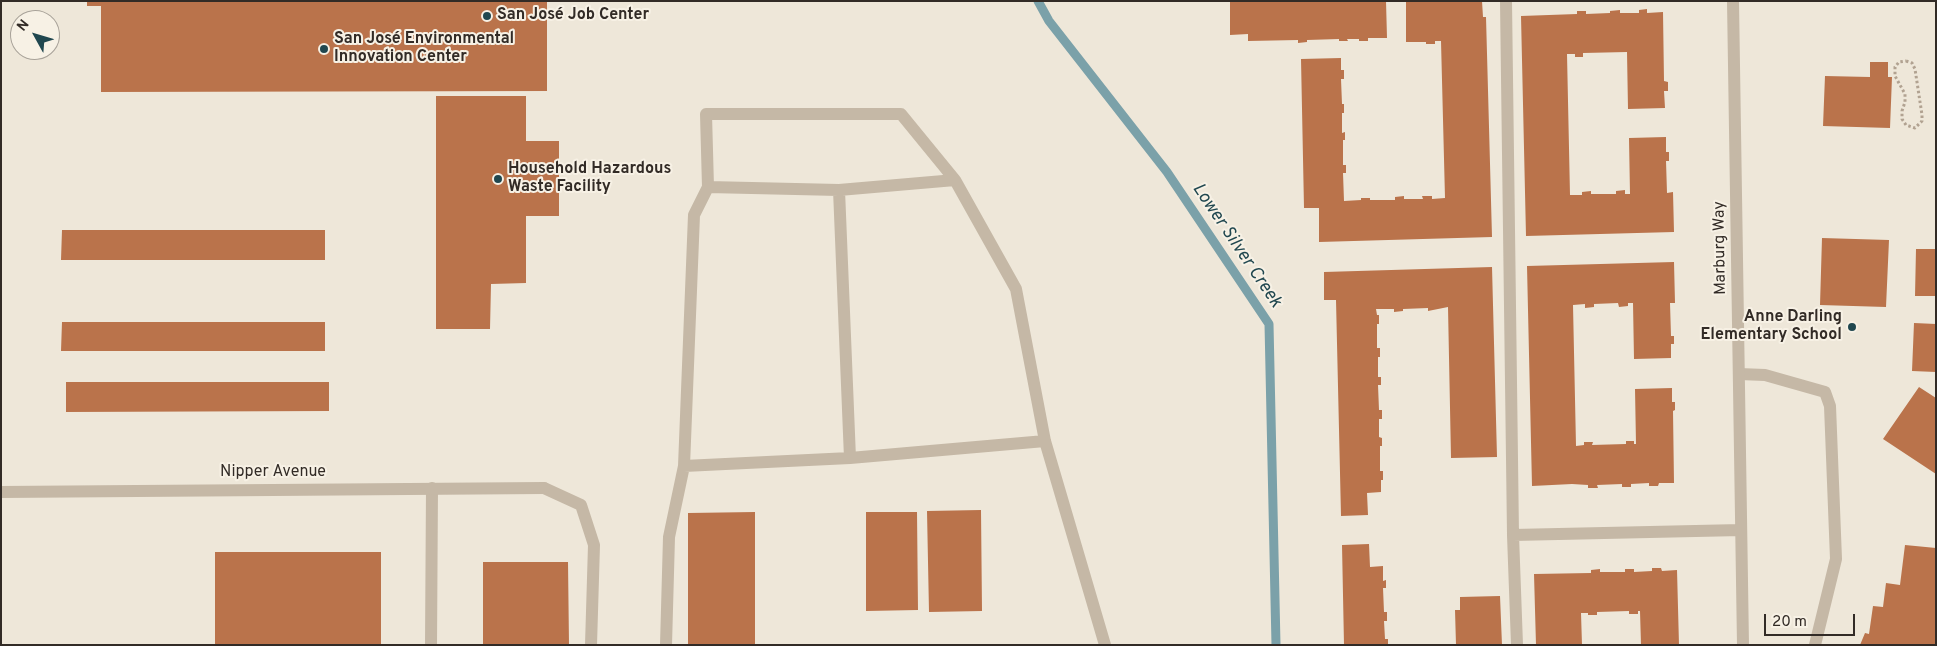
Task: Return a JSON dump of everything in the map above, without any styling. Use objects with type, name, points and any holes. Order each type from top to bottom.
[{"type":"street","points":[[1506,1],[1513,535],[1517,645]]},
{"type":"street","name":"Marburg Way","points":[[1733,1],[1743,645]]},
{"type":"street","points":[[666,645],[669,537],[684,466],[694,214],[708,187],[706,114],[901,114],[955,180],[1016,289],[1045,441],[1105,645]]},
{"type":"street","points":[[708,187],[839,190],[955,180]]},
{"type":"street","points":[[839,190],[850,458]]},
{"type":"street","points":[[1739,374],[1765,375],[1825,392],[1830,406],[1836,559],[1816,645]]},
{"type":"street","points":[[684,466],[850,458],[1045,441]]},
{"type":"street","points":[[431,645],[432,488]]},
{"type":"street","name":"Nipper Avenue","points":[[1,492],[544,488],[582,505],[594,545],[591,645]]},
{"type":"street","points":[[1513,535],[1741,530]]},
{"type":"path","points":[[1906,61],[1912,63],[1915,69],[1922,115],[1922,121],[1915,128],[1906,125],[1902,118],[1905,94],[1902,87],[1897,81],[1894,67],[1899,62],[1906,61]]},
{"type":"building","name":"San José Environmental Innovation Center","points":[[87,1],[547,1],[547,91],[101,92],[101,6],[87,6]]},
{"type":"building","points":[[1230,1],[1386,1],[1387,38],[1368,38],[1368,41],[1359,41],[1359,39],[1347,39],[1348,41],[1339,41],[1339,39],[1307,40],[1307,42],[1298,43],[1298,40],[1248,41],[1248,34],[1230,35]]},
{"type":"building","points":[[1406,1],[1482,1],[1483,17],[1486,17],[1492,237],[1319,242],[1319,208],[1304,208],[1301,59],[1341,58],[1341,70],[1344,70],[1344,79],[1341,79],[1342,104],[1344,104],[1342,133],[1345,132],[1345,140],[1343,140],[1343,165],[1346,165],[1346,173],[1343,173],[1344,201],[1361,200],[1361,198],[1395,200],[1395,197],[1404,196],[1404,199],[1423,199],[1422,196],[1432,196],[1432,199],[1445,198],[1441,41],[1435,41],[1435,44],[1406,42]]},
{"type":"building","points":[[1647,9],[1647,13],[1663,12],[1664,81],[1668,82],[1668,91],[1664,91],[1665,108],[1628,109],[1627,52],[1583,53],[1583,57],[1567,54],[1570,195],[1582,195],[1582,192],[1591,191],[1591,194],[1616,194],[1616,191],[1625,190],[1625,194],[1630,194],[1629,138],[1666,137],[1666,152],[1669,152],[1669,161],[1666,161],[1667,193],[1673,192],[1674,232],[1526,236],[1521,16],[1577,14],[1577,11],[1586,11],[1586,14],[1610,13],[1610,11],[1620,10],[1620,13],[1639,13],[1639,10]]},
{"type":"building","points":[[1870,62],[1888,62],[1888,77],[1892,77],[1890,128],[1823,126],[1825,76],[1870,77]]},
{"type":"building","name":"Household Hazardous Waste Facility","points":[[436,96],[526,96],[526,141],[559,141],[559,216],[526,216],[526,283],[491,284],[490,329],[436,329]]},
{"type":"building","points":[[62,230],[325,230],[325,260],[61,260]]},
{"type":"building","points":[[1822,238],[1889,240],[1886,307],[1820,305]]},
{"type":"building","points":[[1916,249],[1936,249],[1936,296],[1915,296]]},
{"type":"building","points":[[1674,262],[1675,303],[1670,303],[1671,336],[1674,336],[1674,344],[1671,344],[1671,358],[1634,359],[1633,303],[1628,303],[1628,306],[1619,307],[1618,303],[1594,304],[1594,307],[1585,308],[1585,304],[1573,305],[1576,446],[1584,445],[1584,442],[1593,442],[1592,445],[1626,444],[1626,441],[1634,441],[1634,444],[1636,444],[1635,389],[1672,388],[1672,402],[1675,402],[1675,410],[1673,411],[1674,483],[1659,483],[1658,486],[1649,486],[1649,483],[1631,484],[1631,487],[1622,487],[1622,484],[1597,485],[1598,488],[1588,488],[1588,485],[1572,484],[1532,486],[1527,266]]},
{"type":"building","points":[[1492,267],[1497,457],[1451,458],[1448,307],[1428,311],[1428,308],[1403,309],[1403,311],[1394,312],[1394,309],[1376,309],[1377,315],[1379,315],[1377,348],[1380,348],[1378,377],[1381,377],[1381,385],[1378,385],[1379,410],[1382,410],[1382,419],[1379,419],[1379,437],[1382,438],[1382,446],[1380,446],[1380,471],[1383,471],[1381,492],[1367,493],[1368,515],[1341,516],[1336,300],[1324,300],[1324,272]]},
{"type":"building","points":[[62,322],[325,322],[325,351],[61,351]]},
{"type":"building","points":[[1914,323],[1936,324],[1936,372],[1912,371]]},
{"type":"building","points":[[66,382],[329,382],[329,411],[66,412]]},
{"type":"building","points":[[1919,387],[1936,398],[1936,474],[1883,439]]},
{"type":"building","points":[[981,510],[982,611],[929,612],[927,511]]},
{"type":"building","points":[[755,512],[755,645],[688,645],[688,513]]},
{"type":"building","points":[[866,512],[917,512],[918,610],[866,611]]},
{"type":"building","points":[[1369,544],[1370,567],[1383,566],[1383,581],[1386,580],[1386,588],[1383,588],[1384,612],[1387,612],[1387,621],[1384,621],[1385,639],[1388,639],[1388,645],[1344,645],[1342,545]]},
{"type":"building","points":[[1905,545],[1936,548],[1936,645],[1860,645],[1865,633],[1869,634],[1873,606],[1883,607],[1886,583],[1900,585]]},
{"type":"building","points":[[215,552],[381,552],[381,645],[215,645]]},
{"type":"building","points":[[483,562],[568,562],[569,645],[483,645]]},
{"type":"building","points":[[1652,568],[1661,568],[1662,571],[1677,570],[1679,645],[1641,645],[1640,611],[1638,611],[1638,614],[1629,614],[1629,611],[1597,612],[1597,615],[1581,613],[1582,645],[1536,645],[1534,574],[1591,573],[1591,570],[1600,569],[1600,572],[1625,572],[1625,569],[1634,569],[1634,572],[1652,571]]},
{"type":"building","points":[[1500,596],[1502,645],[1456,645],[1455,610],[1460,610],[1460,597]]},
{"type":"waterway","name":"Lower Silver Creek","points":[[1038,1],[1049,21],[1167,172],[1269,324],[1276,645]]},
{"type":"place","name":"San José Job Center","points":[[487,16]]},
{"type":"place","name":"San José Environmental Innovation Center","points":[[324,49]]},
{"type":"place","name":"Household Hazardous Waste Facility","points":[[498,179]]},
{"type":"place","name":"Anne Darling Elementary School","points":[[1852,327]]}]
